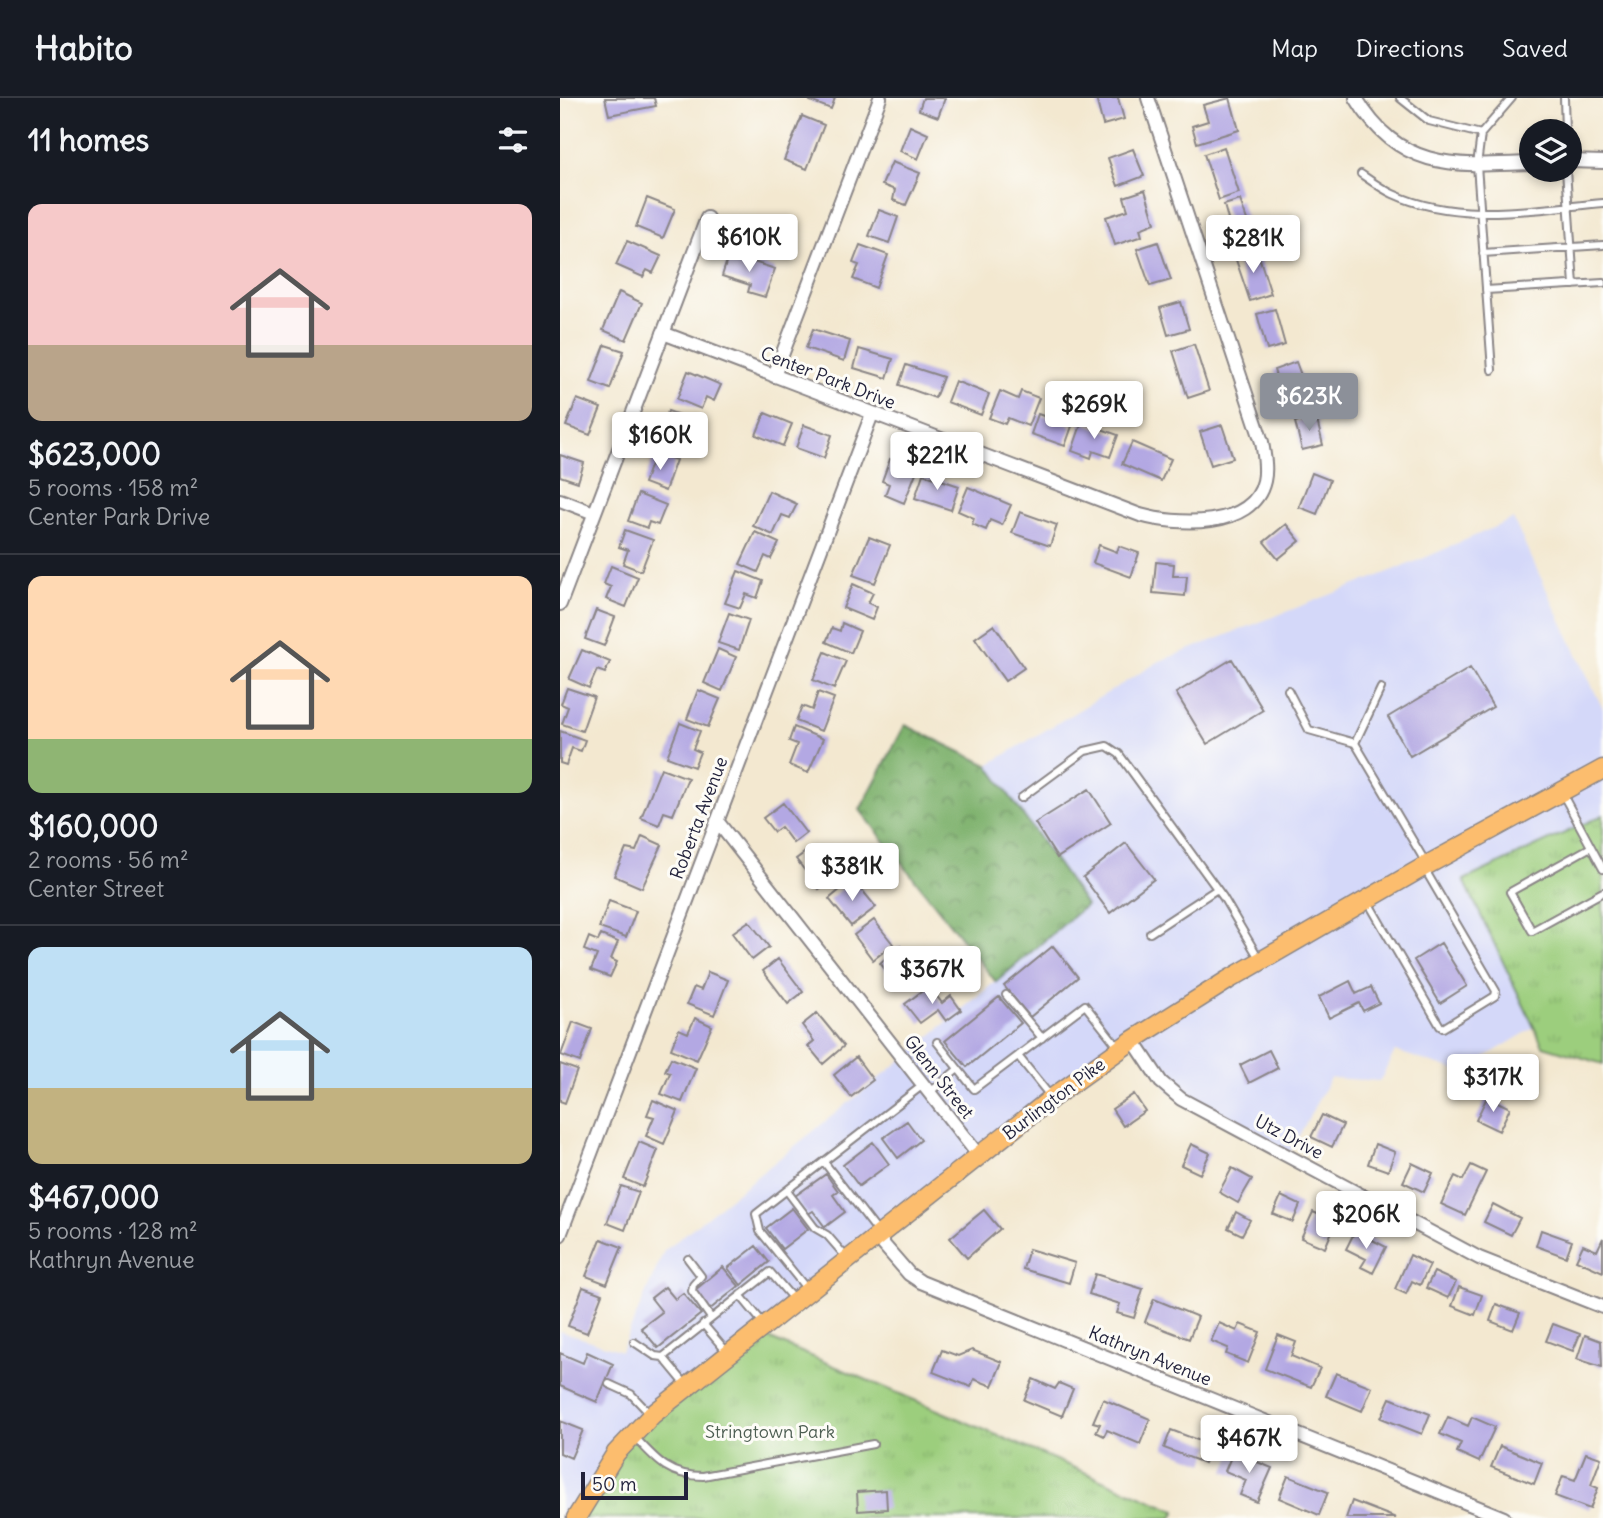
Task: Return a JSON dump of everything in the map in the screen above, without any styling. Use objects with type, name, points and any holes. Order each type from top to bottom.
[{"type":"main road","name":"Burlington Pike","points":[[576,1518],[594,1486],[633,1434],[652,1415],[1052,1098],[1126,1045],[1261,961],[1561,791],[1602,773]]},
{"type":"street","points":[[774,376],[880,98]]},
{"type":"street","name":"Center Park Drive","points":[[663,333],[1161,521],[1212,521],[1229,515],[1251,502],[1265,480],[1262,442],[1148,98]]},
{"type":"street","points":[[1356,98],[1381,132],[1410,153],[1459,166],[1519,163]]},
{"type":"street","points":[[1582,161],[1603,162]]},
{"type":"street","points":[[560,604],[707,218]]},
{"type":"street","name":"Roberta Avenue","points":[[560,1235],[872,414]]},
{"type":"street","points":[[560,500],[594,513]]},
{"type":"street","name":"Glenn Street","points":[[717,821],[979,1156]]},
{"type":"street","name":"Utz Drive","points":[[1126,1045],[1181,1099],[1479,1258],[1603,1307]]},
{"type":"street","name":"Kathryn Avenue","points":[[878,1235],[909,1274],[921,1282],[1504,1518]]},
{"type":"lane","points":[[1400,98],[1429,121],[1481,134]]},
{"type":"lane","points":[[1493,370],[1477,165],[1481,134],[1512,98]]},
{"type":"lane","points":[[1564,98],[1565,119]]},
{"type":"lane","points":[[1361,174],[1393,194],[1451,211],[1479,212],[1603,203]]},
{"type":"lane","points":[[1567,182],[1574,285]]},
{"type":"lane","points":[[1483,253],[1603,245]]},
{"type":"lane","points":[[1486,290],[1603,283]]},
{"type":"lane","points":[[1355,743],[1381,688]]},
{"type":"lane","points":[[1288,690],[1309,730],[1355,743],[1496,991],[1495,996],[1443,1028],[1440,1027],[1367,900]]},
{"type":"lane","points":[[1021,798],[1085,751],[1107,746],[1119,754],[1217,889],[1261,961]]},
{"type":"lane","points":[[1561,791],[1603,869]]},
{"type":"lane","points":[[1591,846],[1510,892],[1532,931],[1603,892]]},
{"type":"lane","points":[[1150,933],[1217,889]]},
{"type":"lane","points":[[1006,995],[1042,1038]]},
{"type":"lane","points":[[937,1042],[974,1089],[1085,1005],[1126,1045]]},
{"type":"lane","points":[[1018,1056],[1052,1098]]},
{"type":"lane","points":[[801,1296],[756,1223],[756,1214],[824,1162],[958,1069]]},
{"type":"lane","points":[[824,1162],[878,1235]]},
{"type":"lane","points":[[787,1191],[815,1228],[827,1235],[847,1259]]},
{"type":"lane","points":[[688,1259],[701,1276],[693,1284],[692,1291],[711,1318]]},
{"type":"lane","points":[[663,1357],[770,1272],[801,1296]]},
{"type":"lane","points":[[740,1295],[764,1324]]},
{"type":"lane","points":[[703,1324],[728,1353]]},
{"type":"lane","points":[[634,1342],[655,1356],[663,1357],[687,1386]]},
{"type":"lane","points":[[609,1384],[631,1394],[652,1415]]},
{"type":"lane","points":[[633,1434],[654,1458],[683,1476],[703,1476],[873,1444]]},
{"type":"shaded area","points":[[1513,519],[1603,709],[1603,986],[1460,1072],[1395,1051],[1380,1081],[1330,1078],[1288,1156],[1169,1091],[1133,1041],[764,1324],[576,1518],[560,1518],[560,1331],[621,1351],[664,1251],[903,1059],[1086,905],[988,765],[1160,661],[1422,559]]},
{"type":"green space","points":[[905,725],[988,765],[1086,905],[996,982],[860,810]]},
{"type":"green space","points":[[1603,815],[1603,1064],[1543,1046],[1464,880]]},
{"type":"green space","name":"Stringtown Park","points":[[754,1332],[1176,1511],[1172,1518],[576,1518],[616,1453]]},
{"type":"building","points":[[605,98],[654,98],[656,106],[609,115]]},
{"type":"building","points":[[811,98],[835,98],[831,109],[810,101]]},
{"type":"building","points":[[923,98],[945,98],[938,117],[919,110]]},
{"type":"building","points":[[1096,98],[1118,98],[1124,119],[1103,125]]},
{"type":"building","points":[[1230,98],[1239,130],[1197,143],[1192,126],[1208,121],[1203,105]]},
{"type":"building","points":[[802,116],[824,125],[807,169],[784,160]]},
{"type":"building","points":[[910,126],[928,134],[918,159],[900,151]]},
{"type":"building","points":[[1224,147],[1239,193],[1219,200],[1204,154]]},
{"type":"building","points":[[1133,149],[1144,176],[1118,186],[1108,158]]},
{"type":"building","points":[[892,162],[920,173],[906,205],[893,200],[895,190],[882,185]]},
{"type":"building","points":[[1145,190],[1155,223],[1140,229],[1142,236],[1115,245],[1106,217],[1128,210],[1124,197]]},
{"type":"building","points":[[647,198],[675,209],[663,238],[636,227]]},
{"type":"building","points":[[1240,200],[1255,243],[1232,250],[1224,226],[1229,223],[1224,205]]},
{"type":"building","points":[[879,210],[898,217],[889,243],[869,236]]},
{"type":"building","points":[[627,241],[661,256],[653,273],[647,270],[643,277],[616,265]]},
{"type":"building","points":[[1158,242],[1171,280],[1150,286],[1137,249]]},
{"type":"building","points":[[860,245],[888,255],[876,288],[853,279],[859,265],[853,263]]},
{"type":"building","points":[[1257,250],[1271,294],[1250,301],[1235,257]]},
{"type":"building","points":[[729,254],[775,269],[765,297],[748,292],[750,285],[722,276]]},
{"type":"building","points":[[619,292],[642,303],[626,340],[603,330]]},
{"type":"building","points":[[1181,302],[1189,329],[1168,335],[1160,308]]},
{"type":"building","points":[[1275,309],[1285,345],[1267,350],[1257,314]]},
{"type":"building","points":[[813,329],[850,341],[844,361],[806,348]]},
{"type":"building","points":[[1194,344],[1209,391],[1188,398],[1173,351]]},
{"type":"building","points":[[605,345],[624,351],[610,389],[591,382]]},
{"type":"building","points":[[859,349],[893,359],[887,378],[854,368]]},
{"type":"building","points":[[1296,362],[1307,391],[1289,398],[1285,387],[1280,388],[1274,370]]},
{"type":"building","points":[[906,365],[943,377],[935,398],[899,385]]},
{"type":"building","points":[[688,371],[721,385],[714,401],[706,397],[701,409],[677,399]]},
{"type":"building","points":[[955,381],[989,394],[981,415],[947,402]]},
{"type":"building","points":[[1000,391],[1018,399],[1021,391],[1039,398],[1028,426],[1008,418],[1005,424],[989,418]]},
{"type":"building","points":[[577,399],[601,408],[590,435],[566,426]]},
{"type":"building","points":[[668,411],[691,419],[680,450],[657,442]]},
{"type":"building","points":[[765,413],[792,424],[783,446],[756,435]]},
{"type":"building","points":[[1038,414],[1072,426],[1065,446],[1031,434]]},
{"type":"building","points":[[1316,416],[1323,445],[1302,450],[1295,422]]},
{"type":"building","points":[[1082,422],[1118,435],[1110,457],[1093,451],[1091,458],[1072,451]]},
{"type":"building","points":[[804,425],[832,435],[824,458],[796,448]]},
{"type":"building","points":[[1222,425],[1233,458],[1211,465],[1200,432]]},
{"type":"building","points":[[1132,442],[1171,459],[1161,481],[1122,464]]},
{"type":"building","points":[[655,453],[676,460],[665,491],[644,483]]},
{"type":"building","points":[[560,455],[584,463],[578,482],[560,476]]},
{"type":"building","points":[[890,459],[917,470],[904,503],[885,495],[889,484],[882,481]]},
{"type":"building","points":[[1312,473],[1330,480],[1317,514],[1299,507]]},
{"type":"building","points":[[923,474],[959,486],[951,510],[915,498]]},
{"type":"building","points":[[968,487],[1011,505],[1002,525],[990,520],[986,530],[972,524],[974,518],[958,511]]},
{"type":"building","points":[[769,491],[797,504],[790,518],[782,515],[773,535],[753,526]]},
{"type":"building","points":[[638,494],[666,505],[658,525],[649,522],[647,528],[628,521]]},
{"type":"building","points":[[1020,512],[1057,525],[1050,546],[1012,533]]},
{"type":"building","points":[[1286,524],[1300,541],[1278,559],[1264,542]]},
{"type":"building","points":[[625,530],[653,540],[641,571],[623,564],[628,550],[619,547]]},
{"type":"building","points":[[755,532],[779,543],[771,559],[765,556],[758,572],[740,564]]},
{"type":"building","points":[[869,537],[890,545],[875,583],[853,575]]},
{"type":"building","points":[[1099,545],[1117,552],[1119,546],[1139,553],[1131,577],[1093,563]]},
{"type":"building","points":[[1156,562],[1174,564],[1173,576],[1187,576],[1185,596],[1153,593]]},
{"type":"building","points":[[611,566],[638,577],[626,607],[606,599],[611,587],[604,584]]},
{"type":"building","points":[[738,571],[763,581],[757,598],[746,594],[740,608],[725,603]]},
{"type":"building","points":[[853,584],[873,593],[868,603],[877,607],[872,620],[843,608]]},
{"type":"building","points":[[596,610],[615,617],[604,646],[585,639]]},
{"type":"building","points":[[729,613],[749,620],[739,650],[718,643]]},
{"type":"building","points":[[842,623],[860,631],[851,653],[826,642],[832,628],[840,631]]},
{"type":"building","points":[[994,625],[1024,668],[1005,681],[975,638]]},
{"type":"building","points":[[718,649],[736,657],[722,691],[704,683]]},
{"type":"building","points":[[582,650],[610,662],[605,673],[597,670],[589,688],[569,679]]},
{"type":"building","points":[[825,652],[846,661],[834,689],[813,680]]},
{"type":"building","points":[[1232,659],[1263,710],[1207,744],[1176,693]]},
{"type":"building","points":[[1470,668],[1493,707],[1410,756],[1388,717]]},
{"type":"building","points":[[567,688],[594,697],[582,731],[562,724],[568,707],[561,704]]},
{"type":"building","points":[[698,690],[720,699],[708,727],[687,719]]},
{"type":"building","points":[[818,692],[834,698],[821,731],[796,721],[802,706],[812,710]]},
{"type":"building","points":[[680,723],[700,731],[693,749],[700,752],[694,767],[667,757]]},
{"type":"building","points":[[794,727],[823,739],[808,773],[789,765],[797,744],[789,741]]},
{"type":"building","points":[[560,731],[585,740],[581,751],[572,748],[566,765],[560,763]]},
{"type":"building","points":[[661,768],[688,778],[673,815],[664,812],[659,825],[641,818]]},
{"type":"building","points":[[1089,789],[1111,823],[1057,858],[1035,823]]},
{"type":"building","points":[[783,803],[806,833],[793,843],[781,827],[774,832],[763,818]]},
{"type":"building","points":[[642,836],[662,845],[642,888],[614,876],[626,849],[636,851]]},
{"type":"building","points":[[1126,843],[1154,879],[1110,913],[1083,877]]},
{"type":"building","points":[[811,848],[834,878],[819,889],[796,859]]},
{"type":"building","points":[[853,879],[876,907],[851,926],[829,899]]},
{"type":"building","points":[[609,901],[636,911],[626,937],[599,928]]},
{"type":"building","points":[[874,920],[893,944],[873,960],[854,935]]},
{"type":"building","points":[[749,921],[769,947],[752,960],[732,933]]},
{"type":"building","points":[[601,935],[618,942],[611,959],[617,962],[610,977],[591,970],[597,955],[584,950],[589,937],[598,941]]},
{"type":"building","points":[[1441,943],[1467,986],[1440,1003],[1414,960]]},
{"type":"building","points":[[900,946],[919,969],[899,986],[880,963]]},
{"type":"building","points":[[1053,946],[1078,977],[1030,1017],[1004,986]]},
{"type":"building","points":[[778,959],[803,992],[788,1004],[763,971]]},
{"type":"building","points":[[708,972],[728,980],[714,1015],[687,1004],[694,987],[701,990]]},
{"type":"building","points":[[1350,981],[1356,994],[1371,987],[1379,1003],[1363,1011],[1359,1003],[1329,1018],[1319,997]]},
{"type":"building","points":[[929,986],[942,1003],[951,996],[961,1010],[946,1021],[938,1010],[920,1023],[905,1004]]},
{"type":"building","points":[[999,997],[1021,1023],[967,1067],[945,1041]]},
{"type":"building","points":[[817,1013],[844,1046],[823,1064],[808,1046],[814,1041],[802,1025]]},
{"type":"building","points":[[695,1018],[712,1026],[697,1060],[671,1049],[679,1029],[688,1033]]},
{"type":"building","points":[[573,1022],[592,1029],[580,1062],[561,1055]]},
{"type":"building","points":[[1269,1050],[1278,1068],[1249,1083],[1240,1065]]},
{"type":"building","points":[[856,1057],[873,1080],[851,1097],[834,1075]]},
{"type":"building","points":[[671,1058],[696,1068],[682,1102],[661,1094],[670,1073],[665,1071]]},
{"type":"building","points":[[560,1064],[577,1070],[565,1103],[560,1101]]},
{"type":"building","points":[[1134,1094],[1145,1111],[1123,1126],[1112,1109]]},
{"type":"building","points":[[1487,1097],[1510,1108],[1499,1131],[1476,1120]]},
{"type":"building","points":[[653,1100],[678,1111],[664,1144],[646,1136],[654,1117],[647,1115]]},
{"type":"building","points":[[1322,1115],[1343,1125],[1332,1147],[1311,1137]]},
{"type":"building","points":[[907,1121],[921,1140],[898,1158],[883,1138]]},
{"type":"building","points":[[639,1142],[658,1150],[643,1187],[624,1179]]},
{"type":"building","points":[[873,1142],[889,1164],[859,1186],[843,1165]]},
{"type":"building","points":[[1191,1144],[1210,1153],[1200,1174],[1181,1165]]},
{"type":"building","points":[[1375,1144],[1395,1152],[1388,1171],[1368,1164]]},
{"type":"building","points":[[1412,1163],[1433,1173],[1424,1192],[1403,1182]]},
{"type":"building","points":[[1471,1165],[1486,1172],[1465,1215],[1441,1204],[1455,1176],[1463,1180]]},
{"type":"building","points":[[1232,1168],[1252,1179],[1238,1203],[1219,1192]]},
{"type":"building","points":[[826,1174],[838,1191],[833,1195],[845,1212],[825,1227],[813,1211],[808,1214],[795,1196]]},
{"type":"building","points":[[621,1186],[639,1192],[625,1230],[607,1223]]},
{"type":"building","points":[[1281,1196],[1300,1205],[1293,1222],[1273,1214]]},
{"type":"building","points":[[1493,1204],[1520,1218],[1511,1235],[1484,1222]]},
{"type":"building","points":[[792,1208],[808,1229],[782,1249],[766,1228]]},
{"type":"building","points":[[984,1210],[1000,1229],[967,1258],[950,1238]]},
{"type":"building","points":[[1236,1212],[1250,1220],[1242,1235],[1228,1228]]},
{"type":"building","points":[[1313,1212],[1336,1222],[1325,1248],[1301,1238]]},
{"type":"building","points":[[1541,1230],[1572,1241],[1566,1257],[1536,1246]]},
{"type":"building","points":[[1355,1231],[1386,1247],[1373,1273],[1361,1267],[1366,1259],[1346,1249]]},
{"type":"building","points":[[1603,1238],[1603,1272],[1576,1260],[1583,1245],[1597,1251]]},
{"type":"building","points":[[601,1239],[622,1247],[607,1284],[586,1276]]},
{"type":"building","points":[[756,1246],[769,1262],[741,1285],[728,1268]]},
{"type":"building","points":[[1029,1249],[1075,1263],[1069,1283],[1023,1269]]},
{"type":"building","points":[[1410,1255],[1430,1265],[1420,1285],[1412,1281],[1406,1294],[1395,1289]]},
{"type":"building","points":[[723,1267],[739,1286],[709,1310],[694,1291]]},
{"type":"building","points":[[1434,1272],[1456,1282],[1448,1298],[1426,1288]]},
{"type":"building","points":[[1095,1274],[1143,1289],[1134,1318],[1117,1313],[1120,1304],[1089,1294]]},
{"type":"building","points":[[583,1287],[602,1294],[587,1333],[568,1326]]},
{"type":"building","points":[[665,1287],[675,1299],[683,1293],[701,1314],[658,1348],[641,1328],[662,1312],[651,1298]]},
{"type":"building","points":[[1459,1287],[1482,1295],[1475,1315],[1452,1306]]},
{"type":"building","points":[[1154,1299],[1198,1317],[1189,1339],[1145,1322]]},
{"type":"building","points":[[1496,1304],[1520,1313],[1513,1330],[1490,1321]]},
{"type":"building","points":[[1219,1323],[1237,1331],[1240,1324],[1260,1332],[1248,1363],[1226,1354],[1228,1348],[1211,1341]]},
{"type":"building","points":[[1553,1324],[1580,1334],[1573,1351],[1546,1341]]},
{"type":"building","points":[[1278,1335],[1296,1342],[1291,1356],[1320,1368],[1311,1387],[1265,1369]]},
{"type":"building","points":[[1585,1335],[1601,1341],[1602,1367],[1577,1359]]},
{"type":"building","points":[[942,1350],[958,1356],[972,1350],[1002,1362],[992,1386],[974,1379],[971,1387],[933,1372]]},
{"type":"building","points":[[587,1352],[613,1364],[597,1402],[560,1386],[560,1353],[583,1363]]},
{"type":"building","points":[[1336,1373],[1372,1387],[1362,1411],[1326,1396]]},
{"type":"building","points":[[1033,1379],[1055,1389],[1059,1383],[1073,1389],[1062,1416],[1024,1400]]},
{"type":"building","points":[[1390,1398],[1430,1414],[1422,1434],[1381,1418]]},
{"type":"building","points":[[1103,1399],[1150,1419],[1140,1444],[1107,1430],[1104,1436],[1096,1432],[1100,1424],[1093,1422]]},
{"type":"building","points":[[1448,1417],[1468,1426],[1472,1417],[1495,1427],[1479,1462],[1457,1452],[1461,1443],[1440,1434]]},
{"type":"building","points":[[560,1421],[583,1430],[571,1458],[560,1453]]},
{"type":"building","points":[[1171,1430],[1211,1445],[1204,1463],[1164,1448]]},
{"type":"building","points":[[1500,1446],[1542,1463],[1534,1484],[1491,1467]]},
{"type":"building","points":[[1233,1452],[1272,1468],[1257,1502],[1240,1495],[1246,1480],[1225,1471]]},
{"type":"building","points":[[1586,1453],[1601,1458],[1591,1485],[1598,1488],[1590,1509],[1555,1496],[1563,1476],[1575,1480]]},
{"type":"building","points":[[1288,1476],[1328,1492],[1319,1515],[1279,1498]]},
{"type":"building","points":[[886,1490],[887,1509],[858,1511],[857,1492]]},
{"type":"building","points":[[1352,1501],[1396,1518],[1346,1518]]}]
